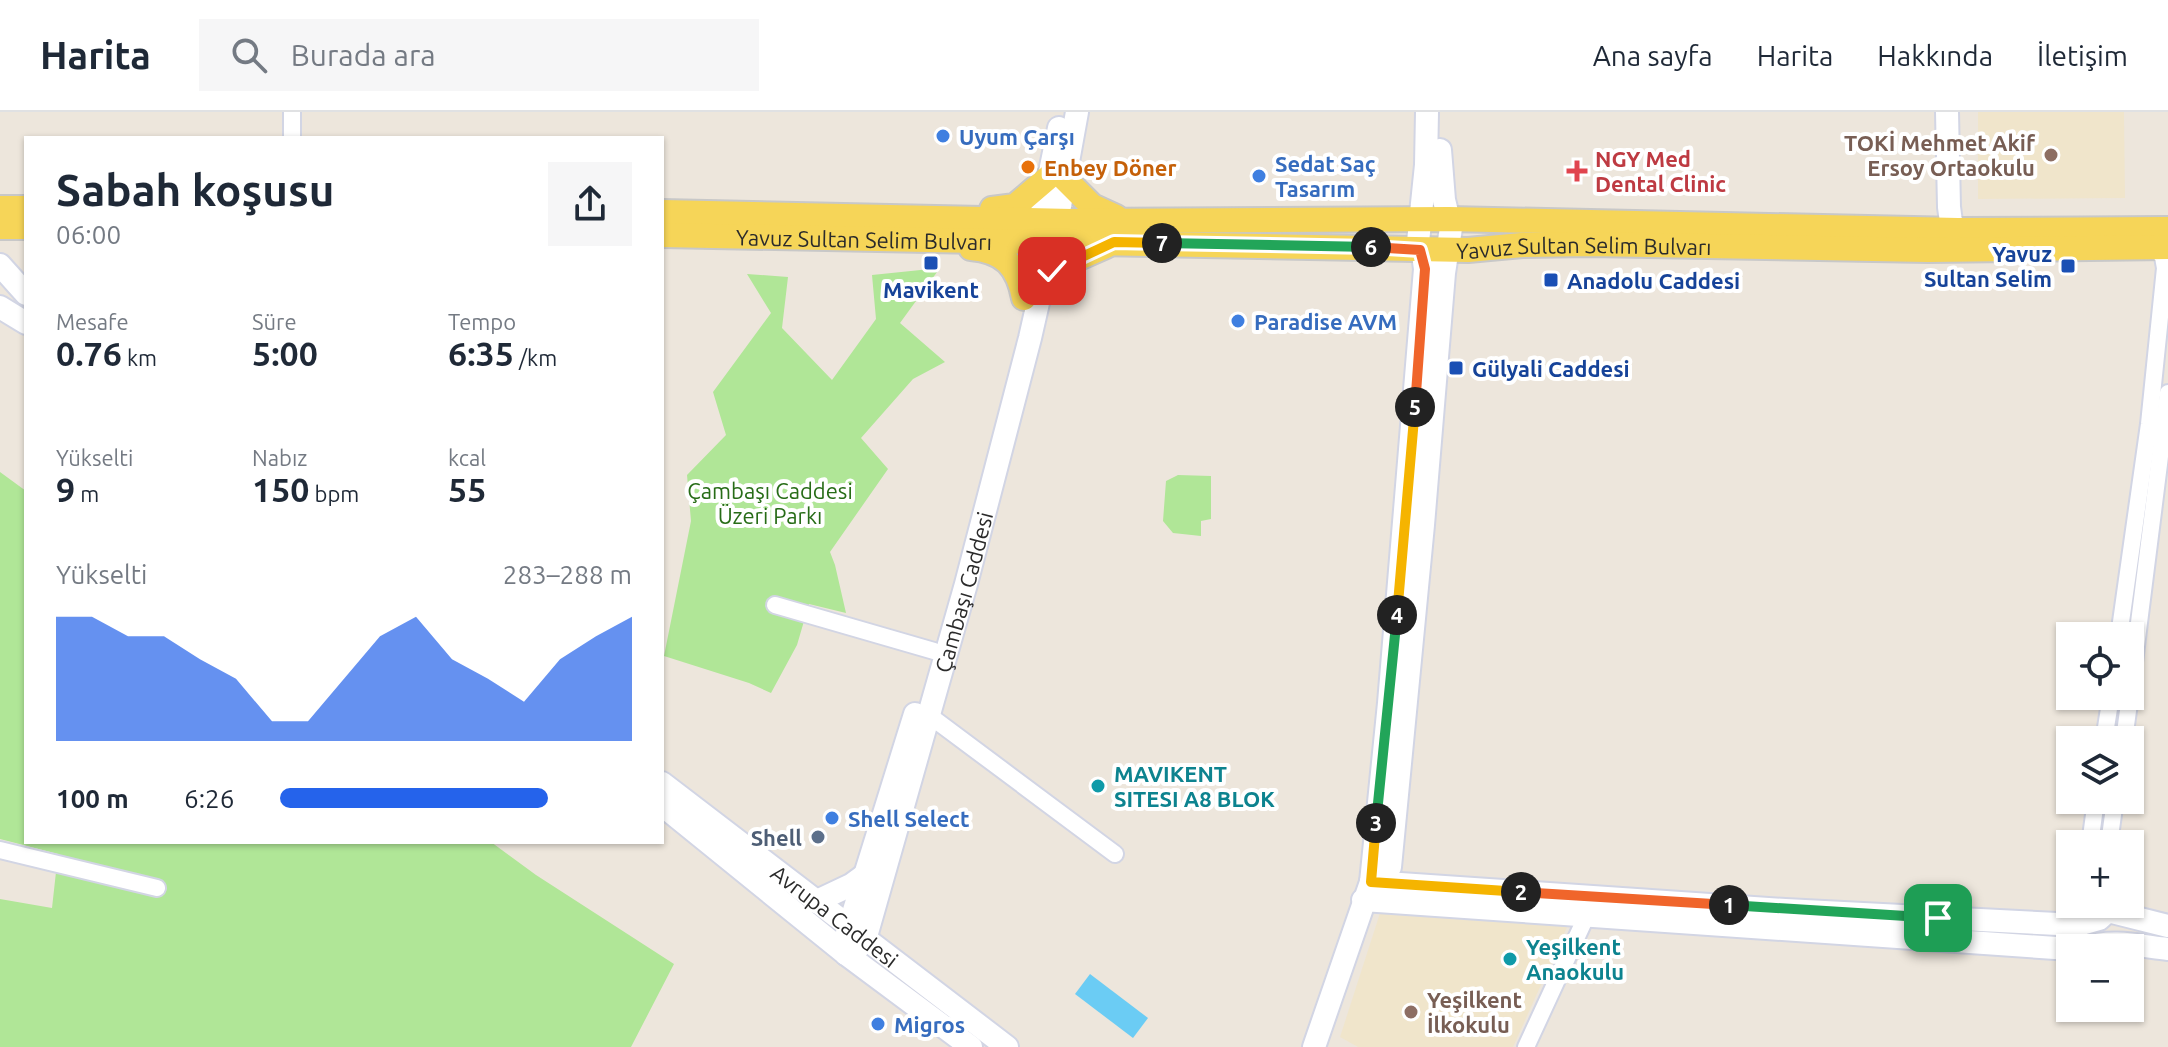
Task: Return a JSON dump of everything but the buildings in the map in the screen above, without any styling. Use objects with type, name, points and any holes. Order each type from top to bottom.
[{"type":"main road","points":[[1024,298],[1019,278],[999,254],[967,248],[952,229],[971,211],[1015,206],[1057,177],[1118,231],[1044,277]]},
{"type":"main road","points":[[0,208],[24,208]]},
{"type":"main road","name":"Yavuz Sultan Selim Bulvarı","points":[[664,212],[952,229]]},
{"type":"main road","name":"Yavuz Sultan Selim Bulvarı","points":[[1118,231],[1449,219],[1958,240]]},
{"type":"main road","points":[[0,227],[24,227]]},
{"type":"main road","name":"Yavuz Sultan Selim Bulvarı","points":[[664,235],[952,229],[1118,231],[1420,250],[1590,244],[2164,241]]},
{"type":"street","points":[[292,112],[292,136]]},
{"type":"street","points":[[1057,177],[1062,112]]},
{"type":"street","points":[[1046,230],[1057,177],[1077,112]]},
{"type":"street","points":[[1314,1047],[1367,891],[1415,405],[1425,269],[1418,242],[1422,220],[1427,112]]},
{"type":"street","points":[[1367,891],[1390,867],[1443,281],[1451,228],[1441,175],[1440,112]]},
{"type":"street","points":[[1947,112],[1949,211],[1958,240]]},
{"type":"street","points":[[1958,240],[1962,212],[1960,112]]},
{"type":"street","name":"Çambaşı Caddesi","points":[[857,934],[930,716],[1044,277],[1046,230]]},
{"type":"street","name":"Çambaşı Caddesi","points":[[857,934],[866,874],[934,651],[992,436],[1024,298],[1046,230]]},
{"type":"street","points":[[2121,622],[2149,424],[2165,268],[2164,241]]},
{"type":"street","points":[[0,265],[24,291]]},
{"type":"street","points":[[0,307],[24,322]]},
{"type":"street","points":[[2139,622],[2168,393]]},
{"type":"street","points":[[775,605],[934,651]]},
{"type":"street","points":[[930,716],[1115,854]]},
{"type":"street","name":"Avrupa Caddesi","points":[[664,785],[1007,1047]]},
{"type":"street","name":"Avrupa Caddesi","points":[[664,807],[846,954],[971,1047]]},
{"type":"street","points":[[0,850],[157,888]]},
{"type":"street","points":[[815,902],[851,885],[866,874]]},
{"type":"street","points":[[1367,891],[1785,910],[2056,913]]},
{"type":"street","points":[[1367,891],[1586,917],[2056,948]]},
{"type":"street","points":[[1526,1047],[1586,917]]},
{"type":"street","points":[[2136,918],[2168,926]]},
{"type":"street","points":[[846,954],[855,951],[857,934]]},
{"type":"street","points":[[2144,948],[2168,949]]},
{"type":"shaded area","name":"TOKİ Mehmet Akif Ersoy Ortaokulu","points":[[1978,112],[2124,112],[2125,198],[1978,199]]},
{"type":"shaded area","points":[[1381,910],[1568,925],[1513,1047],[1358,1047],[1340,1037]]},
{"type":"green space","name":"Çambaşı Caddesi Üzeri Parkı","points":[[940,268],[900,323],[945,362],[913,379],[861,438],[888,469],[830,552],[846,613],[809,604],[797,645],[771,693],[664,656],[691,521],[687,475],[726,435],[713,392],[771,313],[747,274],[788,277],[782,328],[832,380],[876,319],[872,275]]},
{"type":"green space","points":[[0,472],[24,490],[24,844],[494,844],[674,964],[631,1047],[0,1047],[0,899],[52,908],[58,854],[0,839]]},
{"type":"green space","points":[[1178,475],[1211,476],[1211,519],[1201,521],[1201,536],[1173,533],[1163,521],[1166,481]]},
{"type":"water","points":[[1090,974],[1148,1018],[1133,1038],[1075,994]]},
{"type":"place","name":"Uyum Çarşı","points":[[943,136]]},
{"type":"place","name":"TOKİ Mehmet Akif Ersoy Ortaokulu","points":[[2051,155]]},
{"type":"place","name":"Enbey Döner","points":[[1028,167]]},
{"type":"place","name":"NGY Med Dental Clinic","points":[[1577,171]]},
{"type":"place","name":"Sedat Saç Tasarım","points":[[1259,176]]},
{"type":"place","name":"Mavikent","points":[[931,263]]},
{"type":"place","name":"Yavuz Sultan Selim","points":[[2068,266]]},
{"type":"place","name":"Anadolu Caddesi","points":[[1551,280]]},
{"type":"place","name":"Paradise AVM","points":[[1238,321]]},
{"type":"place","name":"Gülyali Caddesi","points":[[1456,368]]},
{"type":"place","name":"MAVIKENT SITESI A8 BLOK","points":[[1098,786]]},
{"type":"place","name":"Shell Select","points":[[832,818]]},
{"type":"place","name":"Shell","points":[[818,837]]},
{"type":"place","name":"Yeşilkent Anaokulu","points":[[1510,959]]},
{"type":"place","name":"Yeşilkent İlkokulu","points":[[1411,1012]]},
{"type":"place","name":"Migros","points":[[878,1024]]},
{"type":"route","points":[[1052,271],[1114,242],[1392,248],[1420,250],[1423,254],[1425,269],[1415,405],[1371,882],[1938,918]]}]
